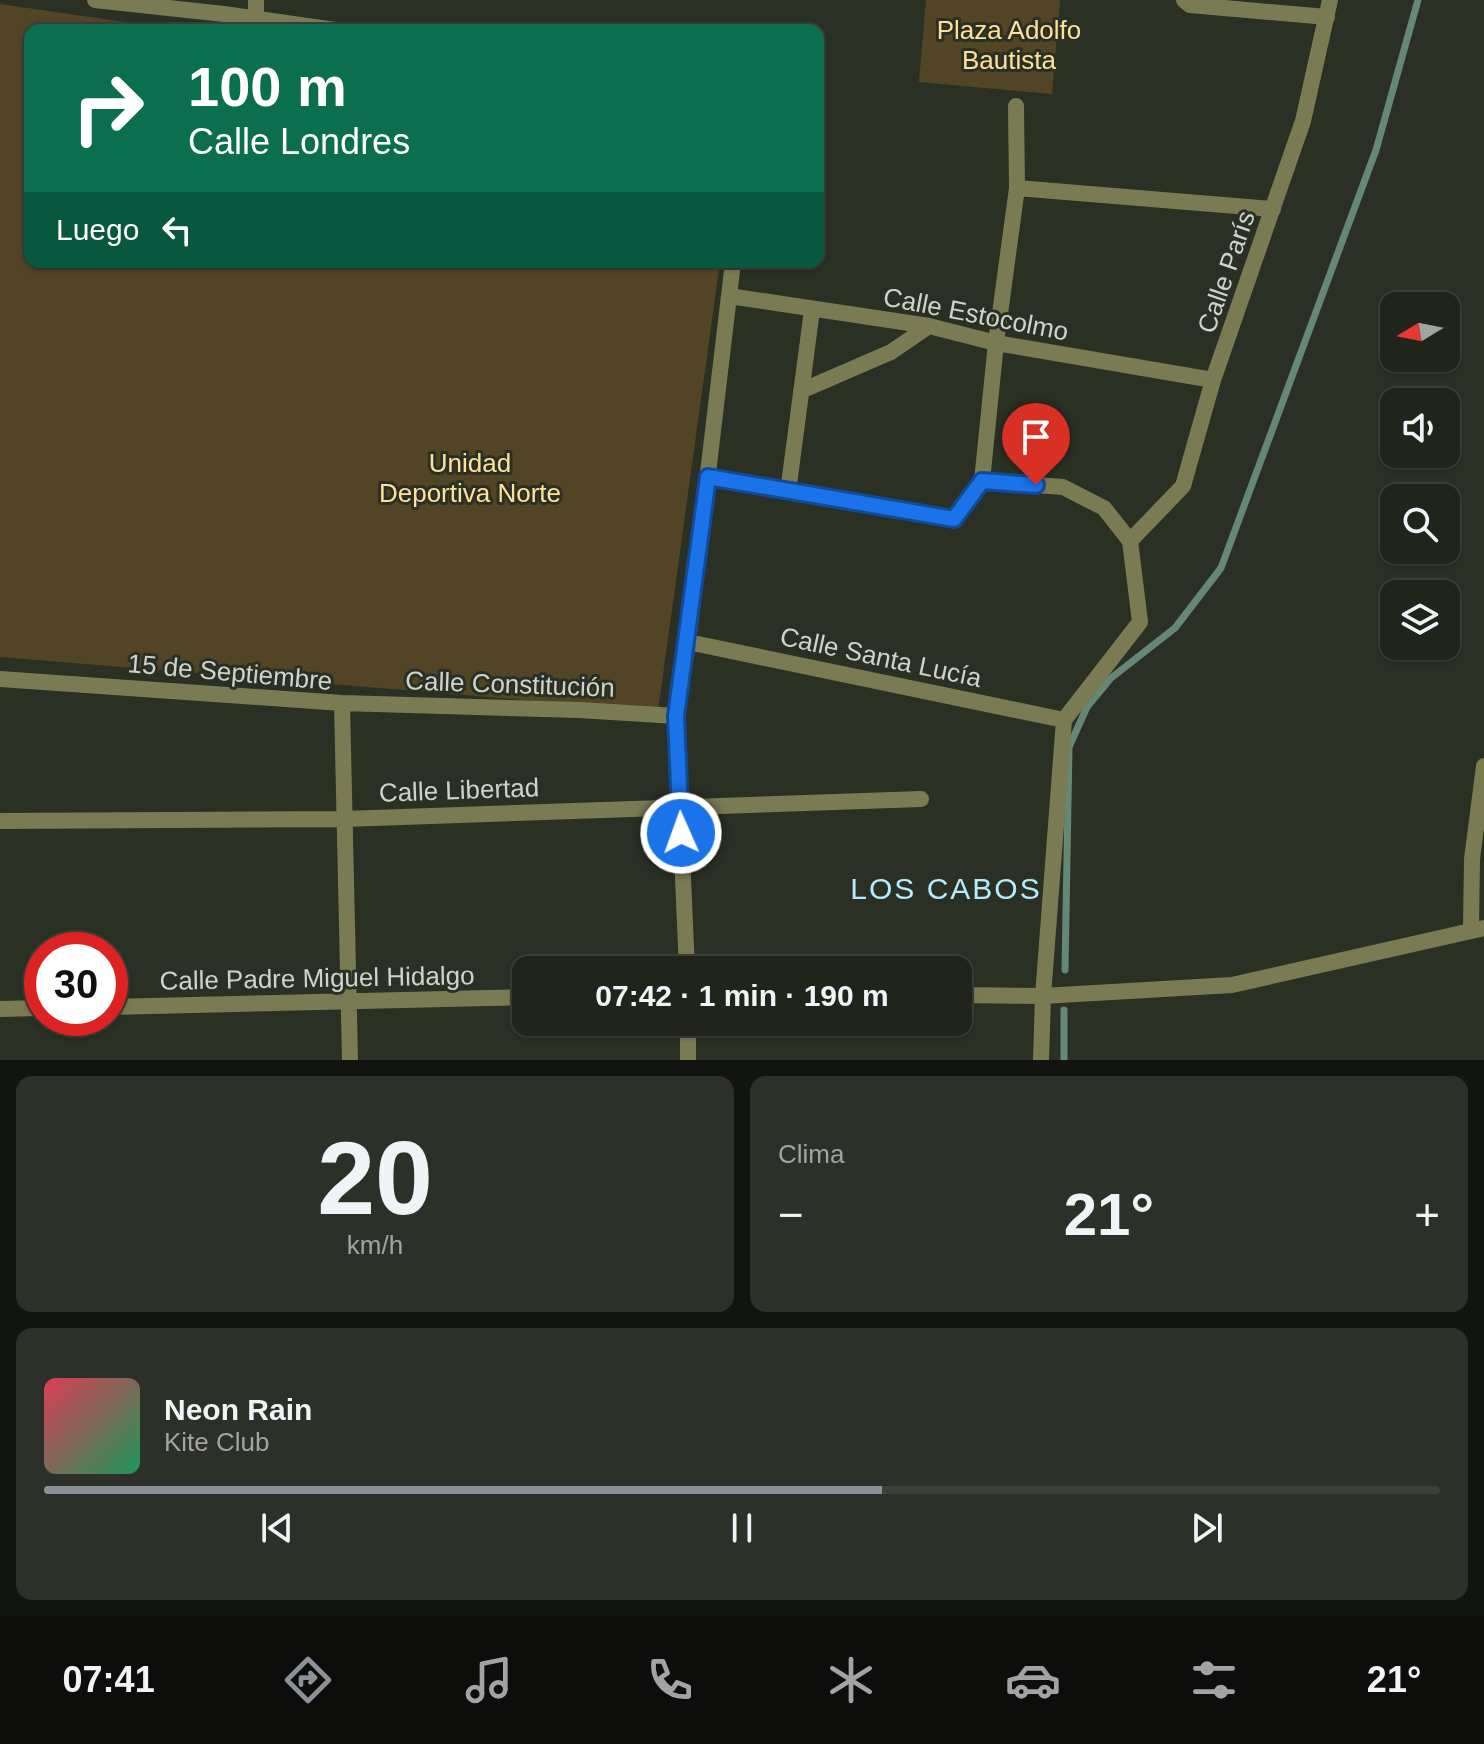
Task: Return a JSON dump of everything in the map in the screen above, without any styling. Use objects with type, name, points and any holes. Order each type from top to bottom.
[{"type":"street","points":[[95,0],[224,7],[256,18],[296,24]]},
{"type":"street","points":[[256,0],[256,18]]},
{"type":"street","points":[[1184,0],[1190,5],[1328,8]]},
{"type":"street","name":"Calle París","points":[[1130,541],[1183,486],[1213,380],[1303,121],[1328,8]]},
{"type":"street","points":[[708,477],[954,519],[982,481],[996,343],[1017,188],[1016,106]]},
{"type":"street","points":[[1017,188],[1273,209]]},
{"type":"street","points":[[686,956],[676,716],[688,642],[732,268]]},
{"type":"street","name":"Calle Estocolmo","points":[[729,296],[929,326],[996,343],[1213,380]]},
{"type":"street","points":[[788,492],[812,310]]},
{"type":"street","points":[[801,391],[891,352],[929,326]]},
{"type":"street","points":[[982,481],[1063,487],[1104,508],[1130,541],[1140,622],[1064,720],[1041,1060]]},
{"type":"street","name":"Calle Santa Lucía","points":[[688,642],[1064,720]]},
{"type":"street","name":"15 de Septiembre","points":[[0,679],[342,703],[350,1060]]},
{"type":"street","name":"Calle Constitución","points":[[342,703],[676,716]]},
{"type":"street","points":[[972,995],[1043,996],[1232,985],[1477,929],[1472,859],[1484,766]]},
{"type":"street","name":"Calle Libertad","points":[[0,821],[344,819],[921,799]]},
{"type":"street","name":"Calle Padre Miguel Hidalgo","points":[[128,1007],[512,997]]},
{"type":"street","points":[[0,1009],[24,1008]]},
{"type":"street","points":[[688,1036],[688,1060]]},
{"type":"green space","name":"Plaza Adolfo Bautista","points":[[926,0],[1060,0],[1052,94],[919,82]]},
{"type":"green space","name":"Unidad Deportiva Norte","points":[[0,4],[139,24],[24,24],[24,268],[719,268],[658,711],[0,657]]},
{"type":"waterway","points":[[1065,970],[1069,747],[1087,707],[1111,678],[1175,628],[1221,568],[1376,150],[1418,0]]},
{"type":"waterway","points":[[1064,1010],[1064,1060]]},
{"type":"district","name":"LOS CABOS","points":[[946,889]]},
{"type":"route","points":[[681,833],[676,716],[708,477],[954,519],[982,481],[1036,485]]}]
